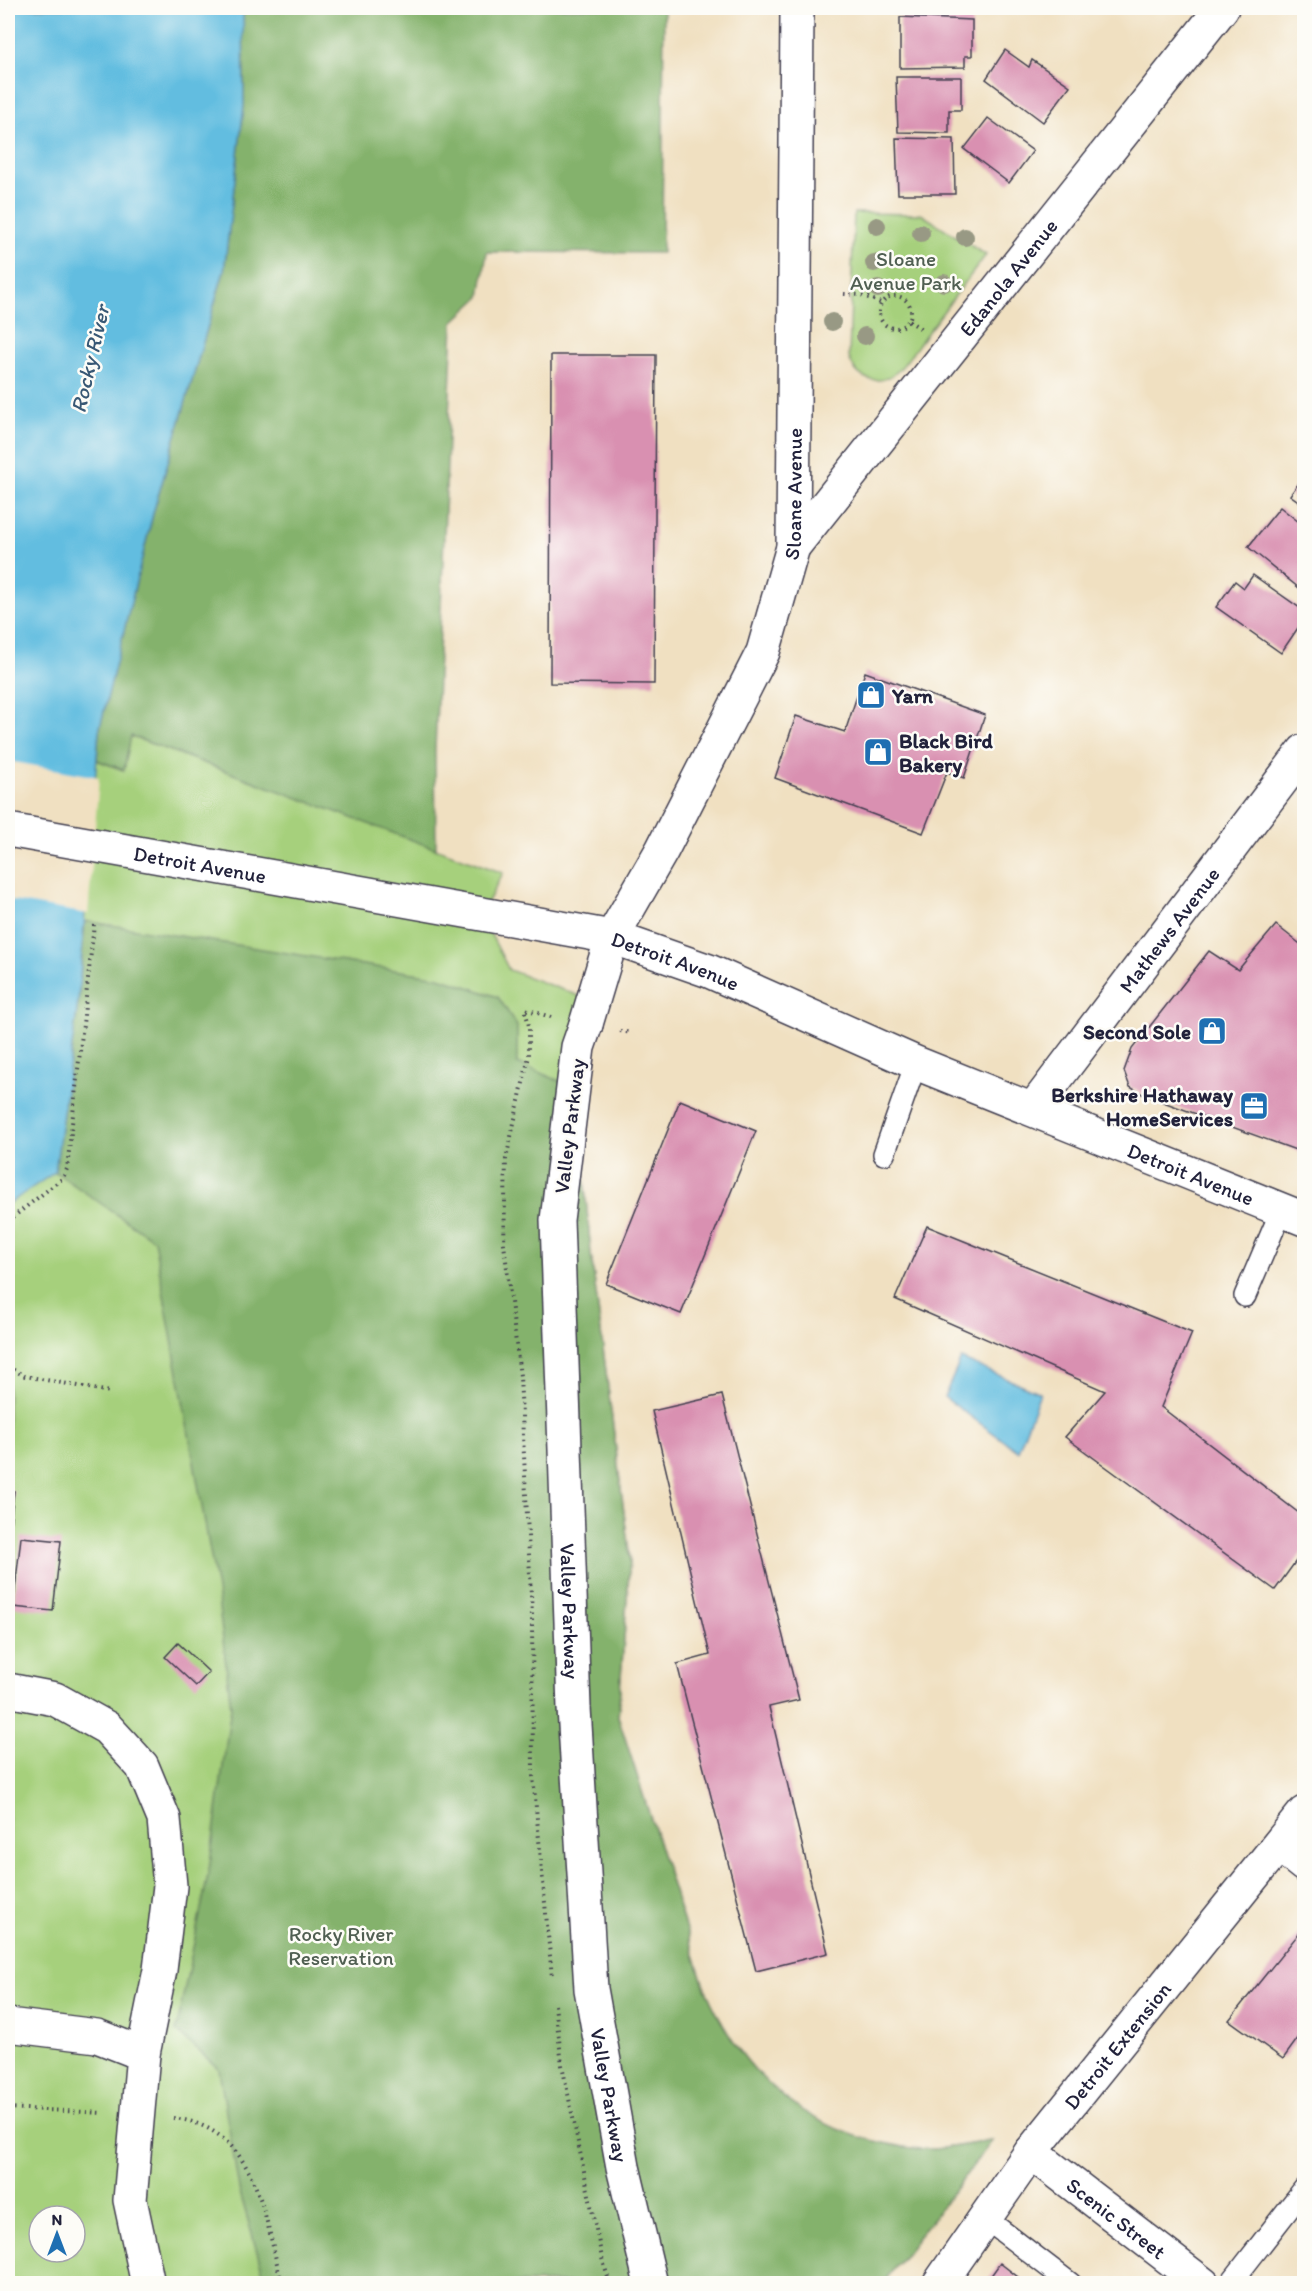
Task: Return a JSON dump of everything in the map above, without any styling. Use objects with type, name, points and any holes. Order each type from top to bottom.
[{"type":"street","name":"Sloane Avenue","points":[[612,938],[662,850],[763,652],[793,547],[797,8]]},
{"type":"street","name":"Edanola Avenue","points":[[793,547],[1222,8]]},
{"type":"street","name":"Mathews Avenue","points":[[1033,1109],[1305,751]]},
{"type":"street","name":"Detroit Avenue","points":[[8,830],[612,938],[709,971],[916,1063],[1293,1214]]},
{"type":"street","name":"Valley Parkway","points":[[612,938],[578,1047],[557,1220],[574,1708],[591,1989],[623,2167],[651,2283]]},
{"type":"street","points":[[8,1690],[55,1699],[107,1728],[142,1766],[164,1819],[170,1886],[160,1970],[142,2054],[130,2200],[148,2283]]},
{"type":"street","name":"Detroit Extension","points":[[939,2283],[1031,2152],[1292,1855],[1305,1813]]},
{"type":"street","points":[[8,2025],[97,2036],[142,2054]]},
{"type":"street","name":"Scenic Street","points":[[1031,2152],[1203,2283]]},
{"type":"lane","points":[[884,1154],[916,1063]]},
{"type":"lane","points":[[1245,1296],[1293,1214]]},
{"type":"lane","points":[[1230,2283],[1305,2189]]},
{"type":"lane","points":[[985,2218],[1071,2283]]},
{"type":"path","points":[[844,294],[861,295],[881,303]]},
{"type":"path","points":[[893,295],[903,298],[911,310],[909,321],[896,328],[886,326],[878,313],[881,303],[893,295]]},
{"type":"path","points":[[8,1221],[63,1178],[67,1168],[94,925]]},
{"type":"path","points":[[8,1367],[25,1376],[110,1392]]},
{"type":"path","points":[[8,2108],[47,2112],[137,2113],[195,2120],[220,2134],[244,2161],[269,2223],[282,2283]]},
{"type":"green space","points":[[243,8],[664,8],[662,253],[487,252],[480,297],[453,322],[435,750],[436,849],[131,736],[124,770],[97,760],[99,731],[154,510],[224,271],[244,105]]},
{"type":"green space","name":"Sloane Avenue Park","points":[[854,213],[921,214],[986,255],[910,357],[892,376],[884,379],[870,379],[863,376],[857,372],[849,357]]},
{"type":"green space","name":"Rocky River Reservation","points":[[8,727],[123,770],[130,736],[503,873],[481,915],[509,970],[606,1006],[576,1088],[591,1254],[630,1560],[618,1716],[703,1983],[716,2012],[749,2063],[791,2103],[816,2119],[874,2141],[926,2149],[992,2141],[883,2283],[8,2283]]},
{"type":"green space","name":"Rocky River Reservation","points":[[85,921],[439,977],[498,997],[517,1026],[517,1063],[576,1088],[591,1254],[630,1560],[618,1716],[703,1983],[716,2012],[749,2063],[791,2103],[816,2119],[874,2141],[911,2148],[940,2148],[992,2141],[883,2283],[266,2283],[239,2189],[219,2069],[176,2031],[209,1870],[231,1707],[217,1590],[154,1240],[55,1172],[78,1002]]},
{"type":"water","name":"Rocky River","points":[[8,8],[243,8],[244,105],[224,271],[154,510],[99,731],[78,1002],[55,1172],[8,1204]]},
{"type":"water","points":[[961,1359],[1040,1393],[1018,1451],[944,1397]]},
{"type":"pier","points":[[8,761],[99,777],[88,914],[8,900]]},
{"type":"building","points":[[900,17],[972,20],[972,56],[965,56],[965,67],[900,68]]},
{"type":"building","points":[[1005,50],[1029,67],[1032,60],[1070,86],[1043,122],[986,79]]},
{"type":"building","points":[[896,77],[961,77],[961,110],[949,110],[949,133],[898,132]]},
{"type":"building","points":[[988,118],[1033,151],[1009,183],[964,149]]},
{"type":"building","points":[[896,138],[954,139],[955,194],[898,194]]},
{"type":"building","points":[[551,355],[656,355],[654,684],[550,683]]},
{"type":"building","points":[[1304,476],[1304,505],[1290,495]]},
{"type":"building","points":[[1280,507],[1304,526],[1304,592],[1248,547]]},
{"type":"building","points":[[1253,575],[1304,611],[1304,619],[1281,653],[1216,607],[1235,581],[1244,588]]},
{"type":"building","name":"Black Bird Bakery","points":[[865,672],[985,715],[964,778],[947,772],[923,833],[775,778],[796,716],[845,732]]},
{"type":"building","points":[[1276,925],[1304,947],[1304,1153],[1144,1095],[1130,1087],[1124,1071],[1132,1049],[1209,951],[1238,970]]},
{"type":"building","points":[[680,1100],[756,1131],[681,1314],[606,1284]]},
{"type":"building","points":[[927,1226],[1192,1333],[1161,1407],[1304,1517],[1304,1550],[1275,1590],[1065,1437],[1105,1391],[895,1299]]},
{"type":"building","points":[[722,1395],[799,1700],[769,1707],[828,1953],[756,1971],[677,1664],[710,1655],[652,1411]]},
{"type":"building","points":[[8,1491],[14,1491],[9,1536],[8,1536]]},
{"type":"building","points":[[21,1537],[61,1541],[53,1611],[13,1607]]},
{"type":"building","points":[[178,1643],[209,1672],[196,1686],[165,1657]]},
{"type":"building","points":[[1300,1932],[1304,1936],[1304,2030],[1283,2059],[1229,2020]]},
{"type":"building","points":[[1000,2263],[1027,2284],[985,2284]]},
{"type":"place","name":"Yarn","points":[[871,695]]},
{"type":"place","name":"Black Bird Bakery","points":[[878,752]]},
{"type":"place","name":"Second Sole","points":[[1212,1031]]},
{"type":"place","name":"Berkshire Hathaway HomeServices","points":[[1254,1106]]}]
